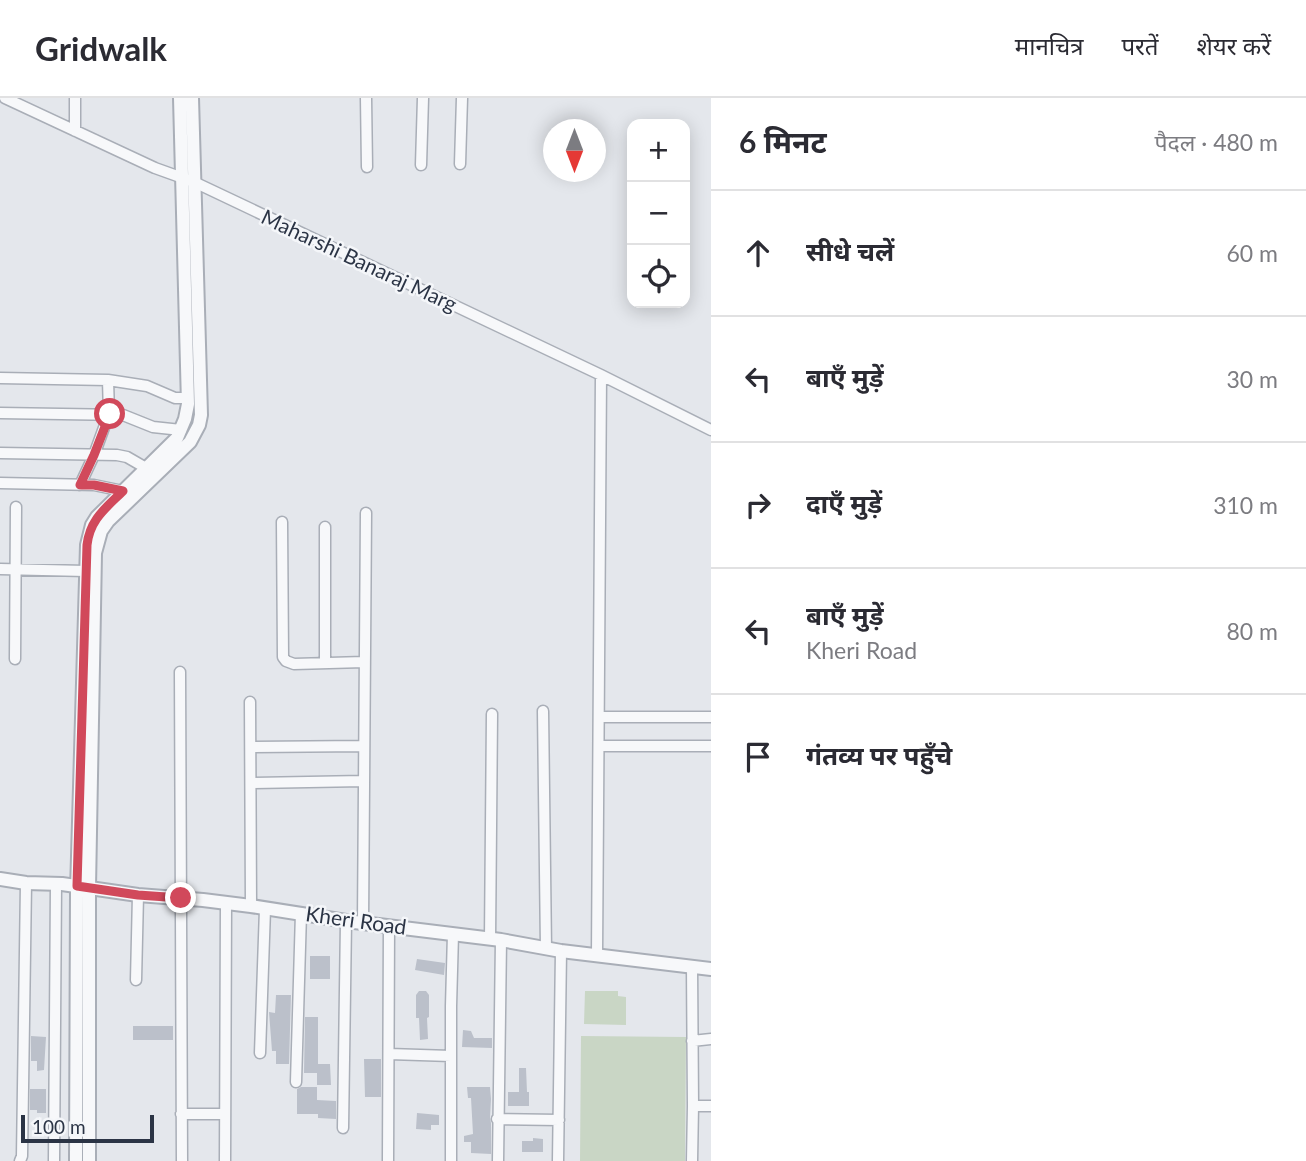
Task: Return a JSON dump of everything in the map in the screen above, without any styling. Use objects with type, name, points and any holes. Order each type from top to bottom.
[{"type":"street","name":"Maharshi Banaraj Marg","points":[[5,98],[155,168],[188,180],[601,375],[711,430]]},
{"type":"street","points":[[75,98],[75,131]]},
{"type":"street","points":[[76,1161],[95,553],[101,531],[108,521],[190,442],[199,425],[188,180],[180,98]]},
{"type":"street","points":[[89,1161],[83,887],[88,534],[92,525],[123,491],[177,438],[185,419],[188,180],[192,98]]},
{"type":"street","points":[[366,98],[367,167]]},
{"type":"street","points":[[421,165],[423,98]]},
{"type":"street","points":[[460,164],[462,98]]},
{"type":"street","points":[[597,955],[601,375]]},
{"type":"street","points":[[0,378],[108,380],[147,386],[175,398],[187,398]]},
{"type":"street","points":[[80,485],[110,414],[108,380]]},
{"type":"street","points":[[0,413],[123,415],[153,427],[181,430]]},
{"type":"street","points":[[0,453],[127,457],[146,468]]},
{"type":"street","points":[[0,483],[94,485],[123,491]]},
{"type":"street","points":[[15,659],[16,507]]},
{"type":"street","points":[[363,923],[366,513]]},
{"type":"street","points":[[282,522],[286,661],[294,664],[364,662]]},
{"type":"street","points":[[325,527],[325,663]]},
{"type":"street","points":[[0,569],[86,572]]},
{"type":"street","points":[[180,672],[182,1161]]},
{"type":"street","points":[[250,702],[251,906]]},
{"type":"street","points":[[543,711],[545,948]]},
{"type":"street","points":[[492,714],[498,1161]]},
{"type":"street","points":[[599,717],[711,717]]},
{"type":"street","points":[[250,747],[363,746]]},
{"type":"street","points":[[598,746],[711,746]]},
{"type":"street","points":[[250,783],[363,781]]},
{"type":"street","name":"Kheri Road","points":[[0,879],[251,906],[346,921],[495,939],[561,951],[711,969]]},
{"type":"street","points":[[20,1161],[26,883]]},
{"type":"street","points":[[54,1161],[56,884]]},
{"type":"street","points":[[135,980],[138,895]]},
{"type":"street","points":[[225,1161],[226,904]]},
{"type":"street","points":[[260,1053],[265,909]]},
{"type":"street","points":[[296,1082],[301,914]]},
{"type":"street","points":[[343,1128],[346,921]]},
{"type":"street","points":[[388,1161],[389,926]]},
{"type":"street","points":[[451,1161],[453,934]]},
{"type":"street","points":[[558,1161],[561,951]]},
{"type":"street","points":[[692,966],[692,1161]]},
{"type":"street","points":[[692,1041],[711,1040]]},
{"type":"street","points":[[389,1054],[451,1056]]},
{"type":"street","points":[[693,1106],[711,1106]]},
{"type":"street","points":[[181,1114],[225,1114]]},
{"type":"street","points":[[497,1119],[559,1120]]},
{"type":"green space","points":[[585,991],[618,991],[618,996],[626,997],[626,1025],[584,1024]]},
{"type":"green space","points":[[581,1036],[686,1037],[685,1161],[580,1161]]},
{"type":"building","points":[[310,956],[330,956],[330,979],[310,979]]},
{"type":"building","points":[[417,959],[445,963],[444,975],[415,970]]},
{"type":"building","points":[[419,991],[426,991],[429,995],[428,1039],[420,1040],[419,1018],[416,1018],[416,995]]},
{"type":"building","points":[[276,995],[291,995],[289,1064],[276,1064],[276,1051],[272,1051],[269,1012],[275,1013]]},
{"type":"building","points":[[305,1017],[318,1017],[318,1064],[330,1064],[331,1085],[317,1085],[317,1073],[304,1073]]},
{"type":"building","points":[[133,1026],[173,1026],[173,1040],[133,1040]]},
{"type":"building","points":[[463,1030],[471,1031],[474,1038],[492,1038],[492,1048],[462,1047]]},
{"type":"building","points":[[31,1036],[46,1037],[44,1070],[37,1071],[37,1061],[31,1061]]},
{"type":"building","points":[[364,1059],[381,1059],[381,1097],[365,1097]]},
{"type":"building","points":[[519,1068],[526,1068],[529,1106],[508,1106],[508,1092],[519,1092]]},
{"type":"building","points":[[317,1087],[317,1100],[336,1101],[336,1119],[318,1118],[318,1114],[297,1114],[297,1089]]},
{"type":"building","points":[[467,1087],[490,1087],[491,1154],[471,1153],[471,1142],[464,1142],[464,1136],[473,1134],[471,1098],[468,1098]]},
{"type":"building","points":[[30,1089],[46,1089],[46,1113],[30,1110]]},
{"type":"building","points":[[417,1113],[439,1115],[439,1125],[431,1125],[431,1130],[416,1129]]},
{"type":"building","points":[[533,1138],[543,1139],[543,1152],[522,1152],[522,1141],[533,1141]]},
{"type":"route","points":[[110,414],[80,485],[123,491],[97,517],[88,534],[77,886],[181,898]]}]
